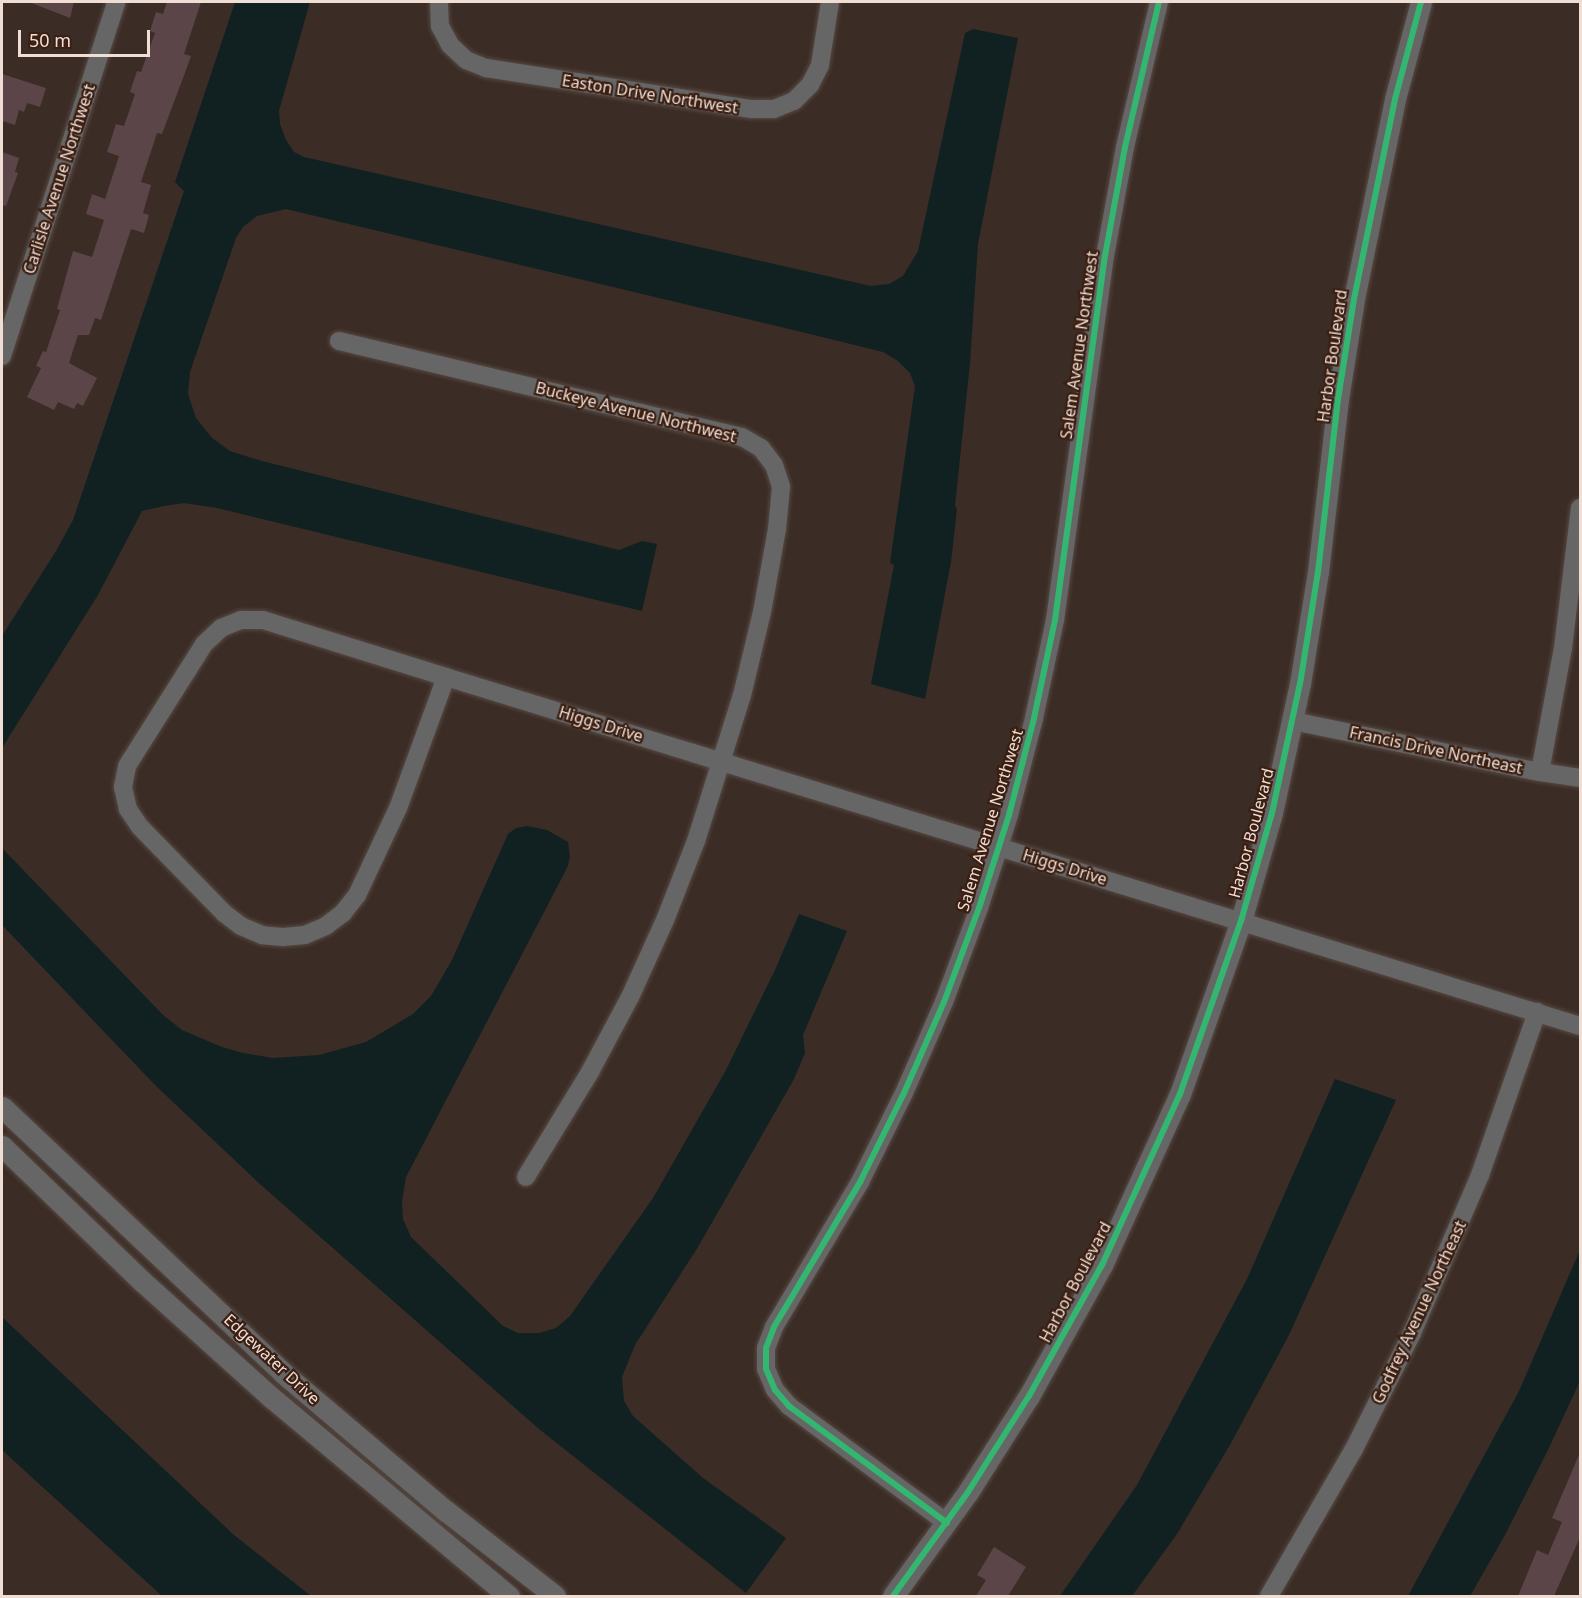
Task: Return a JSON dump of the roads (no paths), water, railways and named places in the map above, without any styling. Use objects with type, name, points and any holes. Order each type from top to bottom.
[{"type":"street","name":"Carlisle Avenue Northwest","points":[[2,356],[9,309],[117,2]]},
{"type":"street","name":"Easton Drive Northwest","points":[[439,2],[440,26],[450,45],[466,60],[486,68],[752,110],[774,109],[794,101],[810,85],[819,65],[830,2]]},
{"type":"street","name":"Salem Avenue Northwest","points":[[947,1522],[789,1406],[775,1390],[766,1369],[766,1348],[774,1327],[860,1182],[904,1093],[944,1002],[999,846],[1034,718],[1055,621],[1105,256],[1125,147],[1159,2]]},
{"type":"street","name":"Harbor Boulevard","points":[[893,1596],[947,1522],[1029,1396],[1107,1254],[1180,1094],[1241,921],[1272,813],[1293,721],[1318,572],[1338,399],[1354,299],[1395,99],[1421,2]]},
{"type":"street","name":"Buckeye Avenue Northwest","points":[[339,341],[742,437],[761,448],[774,465],[781,487],[777,529],[762,612],[723,761],[677,890],[630,997],[590,1072],[526,1177]]},
{"type":"street","points":[[1540,772],[1563,648],[1579,539],[1581,508]]},
{"type":"street","name":"Higgs Drive","points":[[446,676],[398,808],[357,895],[335,919],[305,935],[272,936],[241,926],[224,913],[140,827],[128,809],[123,787],[127,766],[204,644],[221,628],[241,621],[263,620],[446,676],[723,761],[999,846],[1581,1026]]},
{"type":"street","name":"Francis Drive Northeast","points":[[1293,721],[1540,772],[1581,778]]},
{"type":"street","name":"Godfrey Avenue Northeast","points":[[1269,1596],[1354,1449],[1412,1334],[1480,1175],[1536,1012]]},
{"type":"street","name":"Edgewater Drive","points":[[2,1107],[284,1372],[446,1511],[555,1596]]},
{"type":"street","name":"Edgewater Drive","points":[[2,1146],[143,1282],[272,1398],[509,1596]]}]
